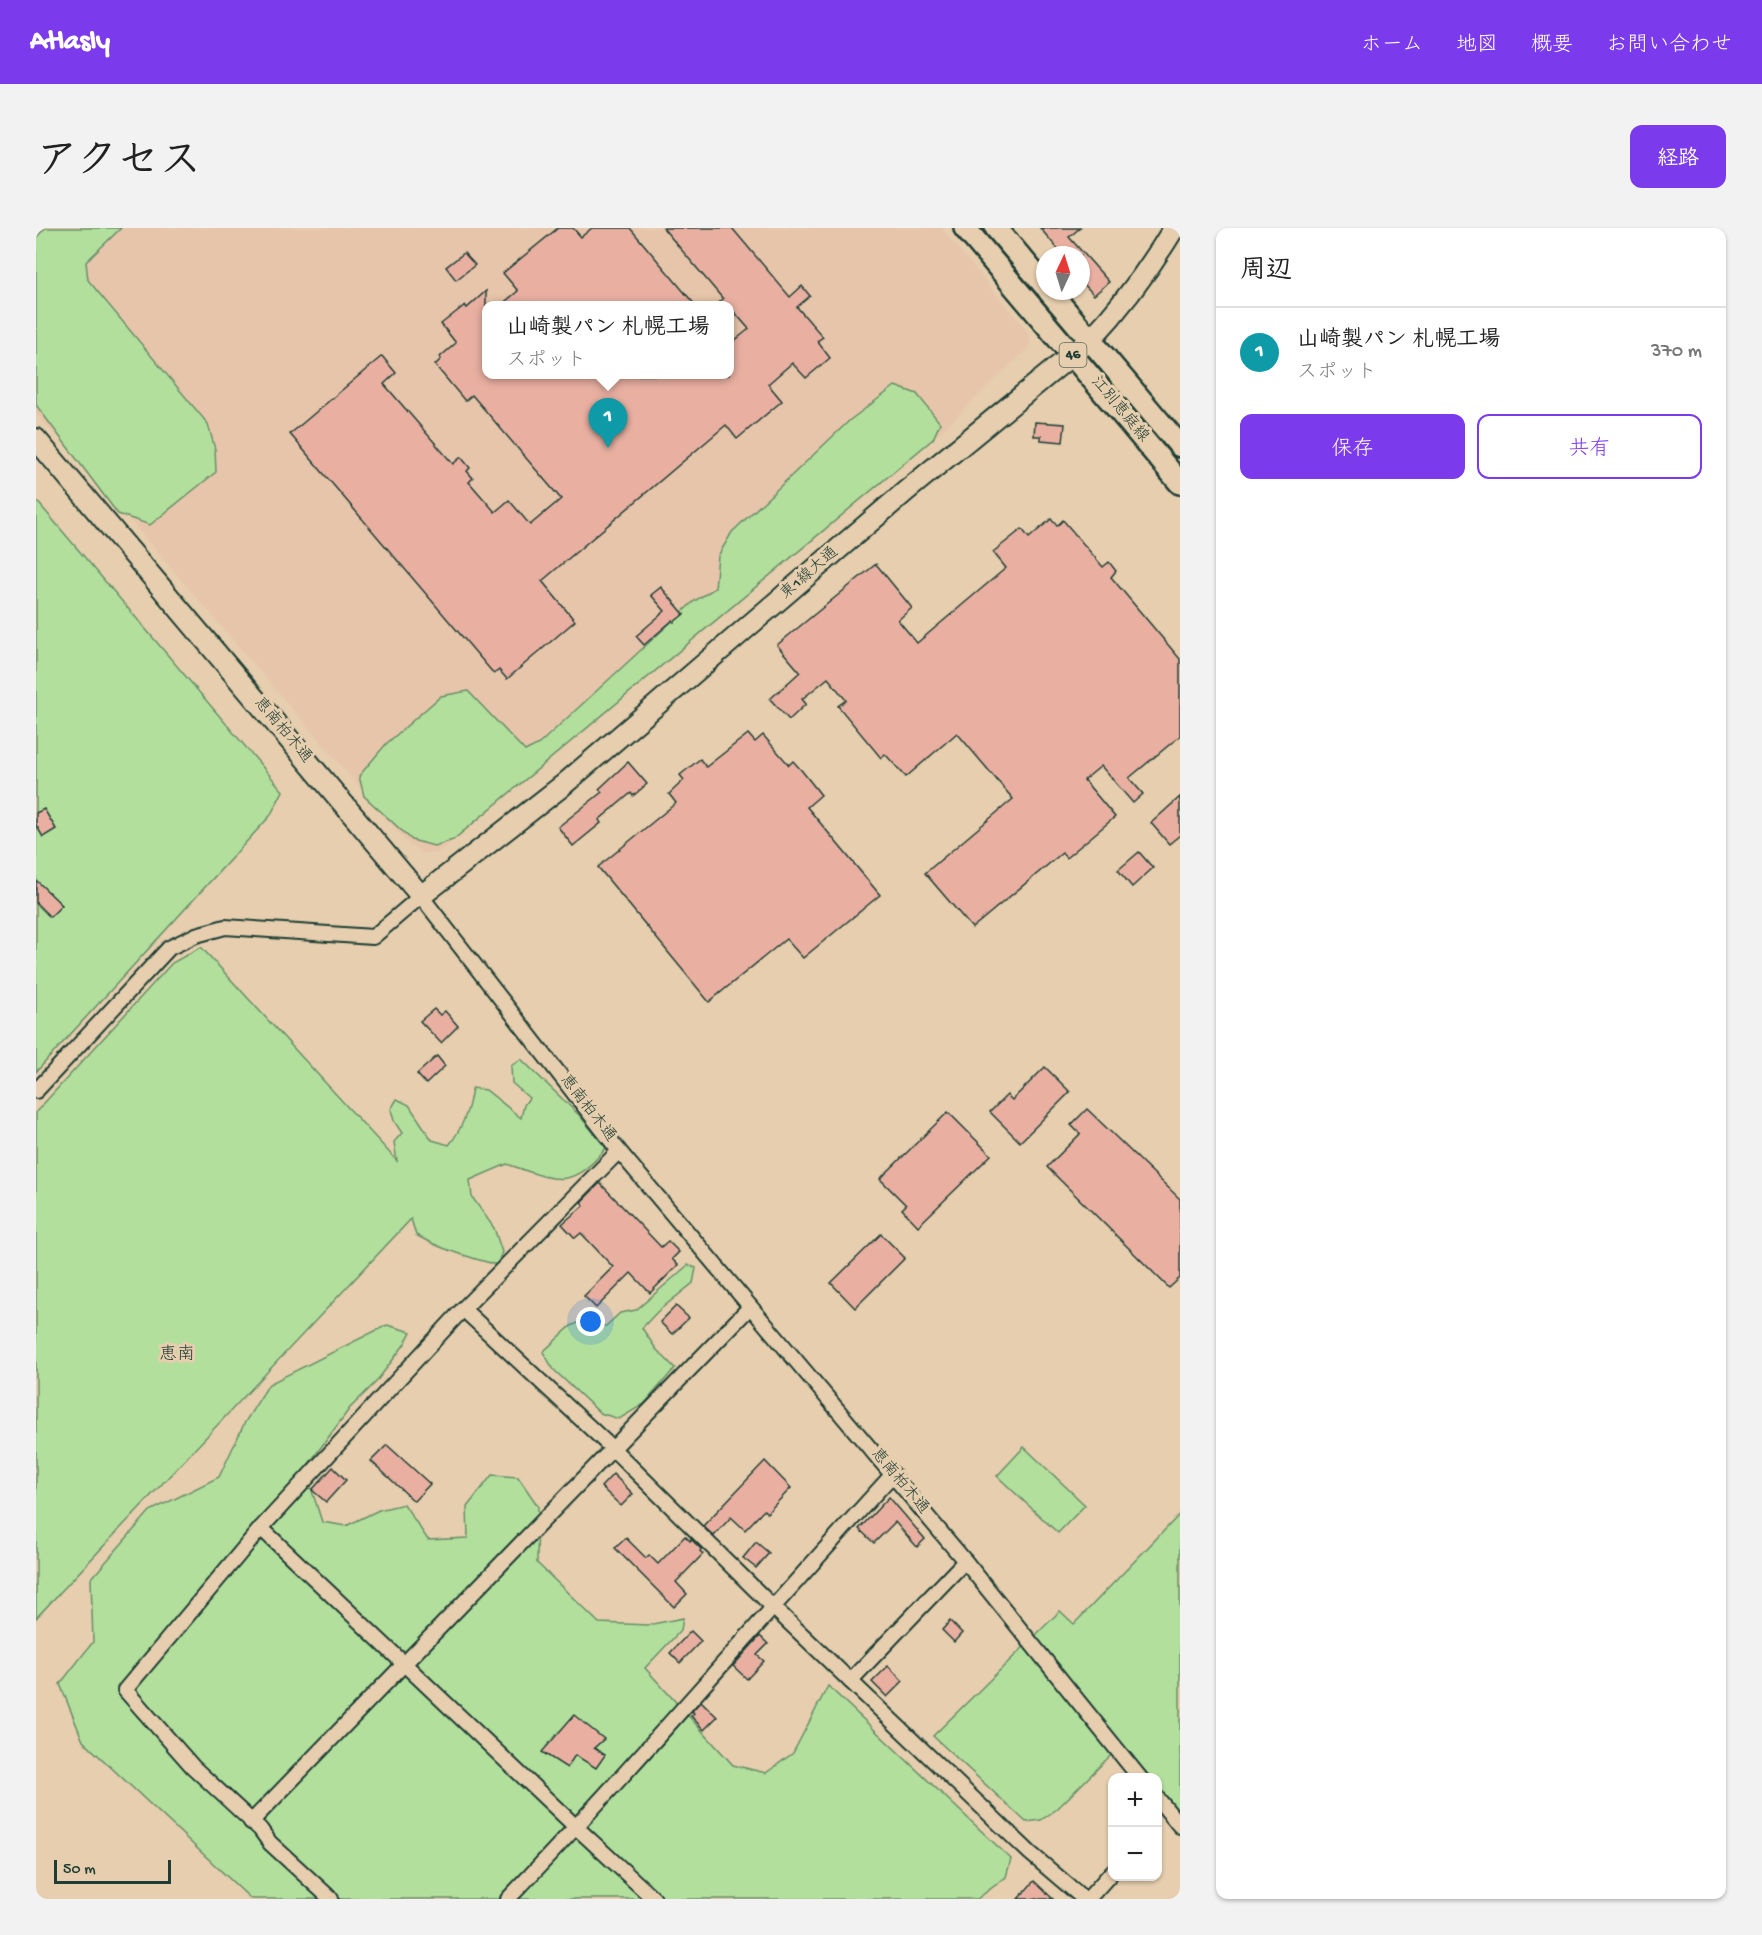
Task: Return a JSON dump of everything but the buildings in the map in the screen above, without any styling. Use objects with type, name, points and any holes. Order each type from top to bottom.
[{"type":"main road","name":"江別恵庭線","points":[[965,228],[1180,483]]},
{"type":"main road","points":[[996,228],[1036,275]]},
{"type":"main road","name":"江別恵庭線","points":[[1057,300],[1180,446]]},
{"type":"street","name":"東1線大通","points":[[421,896],[562,786],[906,491],[1090,340],[1111,318],[1156,258],[1174,228]]},
{"type":"street","name":"恵南柏木通","points":[[36,439],[421,896],[619,1151],[893,1474],[1136,1773]]},
{"type":"street","points":[[36,1091],[169,948],[196,935],[225,927],[373,937],[421,896]]},
{"type":"street","points":[[331,1899],[270,1843],[260,1829],[194,1767],[124,1690],[261,1528],[463,1309],[619,1151]]},
{"type":"street","points":[[251,1822],[614,1450],[750,1307]]},
{"type":"street","points":[[463,1309],[614,1450],[772,1606],[1030,1853],[1084,1899]]},
{"type":"street","points":[[508,1899],[576,1827],[772,1606],[893,1474]]},
{"type":"street","points":[[261,1528],[654,1899]]},
{"type":"street","points":[[850,1681],[965,1561]]},
{"type":"street","points":[[1162,1816],[1180,1826]]},
{"type":"street","points":[[1088,1899],[1108,1877]]},
{"type":"shaded area","points":[[80,228],[941,228],[1027,331],[1030,338],[1029,347],[933,439],[438,853],[422,853],[407,842],[67,447],[36,414],[36,277]]},
{"type":"green space","points":[[45,228],[121,228],[86,262],[88,280],[208,424],[215,449],[216,472],[150,525],[118,514],[36,405],[36,238]]},
{"type":"green space","points":[[895,386],[917,394],[940,423],[933,439],[453,840],[434,846],[412,840],[364,796],[359,776],[386,744],[441,696],[468,691],[525,751],[539,744],[693,602],[715,588],[718,556],[732,532],[850,420]]},
{"type":"green space","points":[[36,500],[283,791],[270,816],[36,1072]]},
{"type":"green space","points":[[201,947],[397,1161],[394,1142],[402,1133],[394,1121],[391,1109],[397,1099],[409,1105],[432,1140],[449,1145],[465,1118],[472,1088],[486,1090],[521,1118],[524,1105],[529,1098],[512,1083],[511,1066],[521,1059],[579,1115],[606,1148],[594,1162],[572,1177],[550,1178],[507,1164],[470,1180],[472,1197],[494,1228],[502,1252],[497,1265],[455,1253],[416,1235],[411,1219],[36,1618],[36,1112],[172,963]]},
{"type":"green space","points":[[688,1265],[696,1268],[693,1283],[657,1312],[642,1328],[656,1349],[675,1368],[644,1404],[619,1419],[600,1413],[554,1370],[543,1352],[571,1326],[578,1323],[606,1326],[620,1313],[636,1310]]},
{"type":"green space","points":[[387,1325],[411,1332],[376,1382],[350,1408],[305,1469],[322,1522],[346,1526],[379,1510],[404,1504],[428,1540],[468,1538],[467,1507],[492,1475],[518,1477],[538,1506],[537,1563],[599,1623],[648,1625],[683,1618],[681,1630],[645,1668],[733,1765],[766,1773],[793,1753],[828,1686],[1011,1859],[1006,1877],[977,1899],[251,1899],[83,1741],[60,1684],[93,1642],[91,1579],[150,1511],[219,1477],[245,1422],[269,1384]]},
{"type":"green space","points":[[1024,1447],[1085,1505],[1058,1533],[997,1476]]},
{"type":"green space","points":[[1180,1514],[1180,1813],[1162,1791],[1162,1773],[1147,1773],[1122,1744],[1057,1809],[1041,1820],[1026,1822],[933,1736],[1060,1611],[1074,1624]]},
{"type":"place","name":"山崎製パン 札幌工場","points":[[608,448]]},
{"type":"district","name":"恵南","points":[[177,1355]]}]
